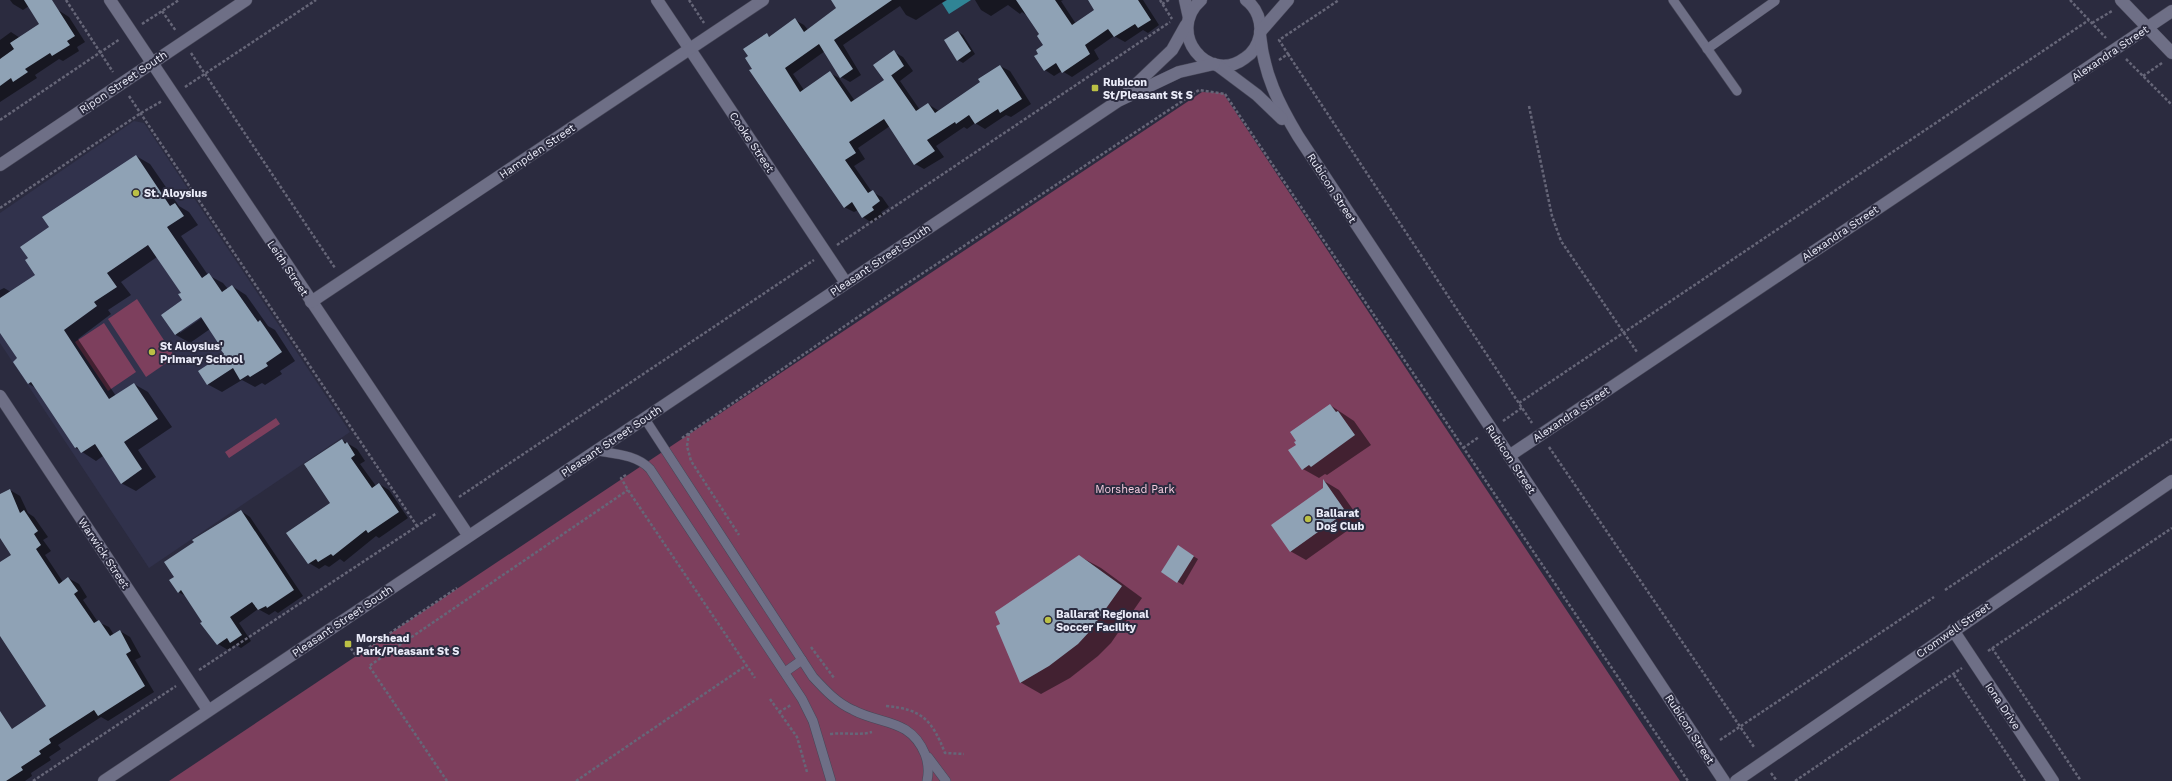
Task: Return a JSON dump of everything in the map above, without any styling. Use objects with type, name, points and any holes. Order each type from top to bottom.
[{"type":"street","name":"Leith Street","points":[[110,0],[468,535]]},
{"type":"street","name":"Ripon Street South","points":[[0,165],[246,0]]},
{"type":"street","name":"Cooke Street","points":[[657,0],[846,283]]},
{"type":"street","name":"Hampden Street","points":[[311,302],[763,0]]},
{"type":"street","points":[[1185,0],[1188,20]]},
{"type":"street","name":"Pleasant Street South","points":[[1118,101],[1172,50],[1181,37],[1188,20],[1201,0]]},
{"type":"street","name":"Rubicon Street","points":[[1246,0],[1258,16],[1262,58],[1272,89],[1298,136],[1724,781]]},
{"type":"street","name":"Pleasant Street South","points":[[104,781],[468,535],[598,451],[1118,101],[1179,72],[1216,64],[1233,64],[1245,59],[1253,50],[1260,34],[1288,0]]},
{"type":"street","points":[[2122,0],[2147,27],[2168,57]]},
{"type":"street","name":"Alexandra Street","points":[[1509,456],[2172,11]]},
{"type":"street","name":"Rubicon Street","points":[[1188,20],[1188,37],[1193,48],[1204,59],[1216,64],[1257,94],[1298,136]]},
{"type":"street","name":"Warwick Street","points":[[0,396],[208,710]]},
{"type":"street","name":"Cromwell Street","points":[[1736,781],[1953,630],[2172,481]]},
{"type":"street","name":"Iona Drive","points":[[1953,630],[2053,781]]},
{"type":"lane","points":[[1673,0],[1736,91]]},
{"type":"lane","points":[[1708,49],[1775,1]]},
{"type":"lane","points":[[645,419],[802,660],[823,688],[839,702],[853,710],[868,717],[891,722],[907,730],[916,738],[946,781]]},
{"type":"lane","points":[[598,451],[628,456],[644,463],[650,469],[802,699],[819,738],[831,781]]},
{"type":"lane","points":[[785,672],[802,660]]},
{"type":"lane","points":[[923,749],[928,766],[927,781]]},
{"type":"path","points":[[66,0],[417,526]]},
{"type":"path","points":[[0,120],[179,0]]},
{"type":"path","points":[[0,208],[141,113],[174,95],[316,0]]},
{"type":"path","points":[[689,0],[711,34]]},
{"type":"path","points":[[199,671],[1173,21],[1160,0]]},
{"type":"path","points":[[1162,4],[1169,0]]},
{"type":"path","points":[[1339,0],[1279,40],[1540,435],[1754,747]]},
{"type":"path","points":[[162,11],[343,280]]},
{"type":"path","points":[[1520,403],[2089,20]]},
{"type":"path","points":[[1275,63],[1288,54]]},
{"type":"path","points":[[2168,57],[2143,76],[2172,105]]},
{"type":"path","points":[[682,438],[887,297],[1199,90],[1225,94],[1688,781]]},
{"type":"path","points":[[1529,106],[1552,216],[1558,234],[1564,246],[1645,364]]},
{"type":"path","points":[[689,433],[686,446],[691,461],[740,538]]},
{"type":"path","points":[[1945,590],[2172,439]]},
{"type":"path","points":[[626,475],[620,478],[756,678]]},
{"type":"path","points":[[447,781],[369,666],[628,490]]},
{"type":"path","points":[[1988,651],[2172,528]]},
{"type":"path","points":[[348,644],[356,656],[457,588]]},
{"type":"path","points":[[1720,740],[1934,598]]},
{"type":"path","points":[[808,642],[837,681]]},
{"type":"path","points":[[1992,648],[2081,781]]},
{"type":"path","points":[[576,781],[747,665]]},
{"type":"path","points":[[1795,781],[1954,675],[1962,668]]},
{"type":"path","points":[[1954,675],[2024,781]]},
{"type":"path","points":[[33,781],[180,683]]},
{"type":"path","points":[[770,699],[798,737],[807,772]]},
{"type":"path","points":[[780,712],[796,703]]},
{"type":"path","points":[[884,706],[907,708],[921,714],[936,730],[945,753],[964,754]]},
{"type":"path","points":[[819,738],[828,734],[844,732],[860,735],[876,731]]},
{"type":"shaded area","points":[[947,0],[971,0],[949,14],[942,3]]},
{"type":"shaded area","name":"St Aloysius' Primary School","points":[[134,121],[144,123],[350,432],[149,568],[0,343],[0,213]]},
{"type":"green space","name":"Morshead Park","points":[[1202,92],[1223,93],[1680,781],[169,781]]},
{"type":"green space","points":[[137,299],[175,357],[146,377],[108,319]]},
{"type":"green space","points":[[104,323],[136,372],[108,391],[75,342]]},
{"type":"green space","points":[[276,418],[280,424],[229,458],[225,452]]},
{"type":"building","points":[[24,0],[52,0],[75,36],[67,41],[70,45],[52,56],[50,53],[25,69],[28,72],[13,82],[11,78],[0,86],[0,59],[14,49],[10,43],[39,24]]},
{"type":"building","points":[[831,0],[892,0],[834,40],[853,69],[840,78],[819,44],[785,68],[800,92],[830,71],[851,102],[884,80],[873,65],[894,50],[904,66],[891,75],[916,111],[928,103],[935,113],[980,82],[978,79],[1000,65],[1022,99],[1000,113],[998,109],[975,124],[969,115],[956,124],[955,122],[927,140],[935,151],[914,165],[884,119],[849,142],[856,153],[845,160],[868,193],[873,190],[880,201],[872,207],[874,210],[862,218],[852,202],[844,208],[749,70],[752,69],[745,58],[748,56],[743,49],[767,33],[769,37],[795,18],[804,32],[836,8]]},
{"type":"building","points":[[1016,0],[1055,0],[1072,25],[1094,10],[1088,0],[1138,0],[1151,20],[1138,28],[1135,24],[1114,37],[1108,29],[1085,45],[1090,54],[1062,73],[1056,63],[1044,71],[1034,56],[1038,54],[1036,50],[1043,45],[1037,36],[1039,34]]},
{"type":"building","points":[[958,31],[971,51],[957,61],[944,40]]},
{"type":"building","points":[[136,155],[170,206],[175,203],[184,216],[167,227],[202,278],[209,273],[222,292],[232,285],[258,322],[260,320],[282,352],[266,363],[268,366],[250,377],[248,375],[240,380],[233,368],[207,385],[198,371],[224,354],[221,350],[222,349],[201,317],[175,335],[161,315],[182,300],[178,294],[181,293],[148,245],[107,273],[117,287],[94,302],[97,306],[64,330],[109,399],[134,383],[158,419],[124,442],[142,469],[121,484],[95,444],[81,453],[77,447],[75,448],[31,382],[28,384],[13,362],[17,358],[0,333],[0,298],[35,275],[25,260],[28,258],[20,247],[49,227],[42,217]]},
{"type":"building","points":[[1330,404],[1336,412],[1338,411],[1355,435],[1311,467],[1309,465],[1302,470],[1288,450],[1296,445],[1294,442],[1296,441],[1290,432]]},
{"type":"building","points":[[342,439],[345,444],[347,442],[355,455],[351,458],[372,488],[379,483],[399,512],[368,533],[366,530],[333,556],[331,554],[318,562],[316,559],[308,564],[286,533],[330,503],[304,464]]},
{"type":"building","name":"Ballarat Dog Club","points":[[1323,479],[1346,512],[1290,552],[1271,525],[1323,488]]},
{"type":"building","points":[[10,489],[20,513],[24,510],[38,531],[34,534],[41,545],[36,549],[59,584],[68,577],[78,591],[74,594],[94,623],[99,620],[110,636],[120,630],[131,651],[126,654],[145,686],[98,716],[94,710],[49,739],[51,743],[39,751],[41,754],[21,767],[23,770],[6,781],[0,781],[0,711],[12,729],[46,706],[0,636],[0,562],[11,555],[0,538],[0,494]]},
{"type":"building","points":[[241,510],[294,590],[267,608],[266,606],[258,610],[252,602],[230,617],[242,635],[230,643],[227,638],[217,645],[200,623],[202,622],[181,590],[178,593],[169,580],[174,577],[164,562],[194,542],[192,540]]},
{"type":"building","points":[[1178,545],[1194,556],[1177,583],[1161,572]]},
{"type":"building","name":"Ballarat Regional Soccer Facility","points":[[1079,555],[1122,586],[1090,631],[1078,644],[1049,666],[1020,683],[996,626],[1000,624],[995,612]]},
{"type":"place","name":"Rubicon St/Pleasant St S","points":[[1095,88]]},
{"type":"place","name":"St. Aloysius","points":[[136,193]]},
{"type":"place","name":"St Aloysius' Primary School","points":[[152,352]]},
{"type":"place","name":"Ballarat Dog Club","points":[[1308,519]]},
{"type":"place","name":"Ballarat Regional Soccer Facility","points":[[1048,620]]},
{"type":"place","name":"Morshead Park/Pleasant St S","points":[[348,644]]}]
